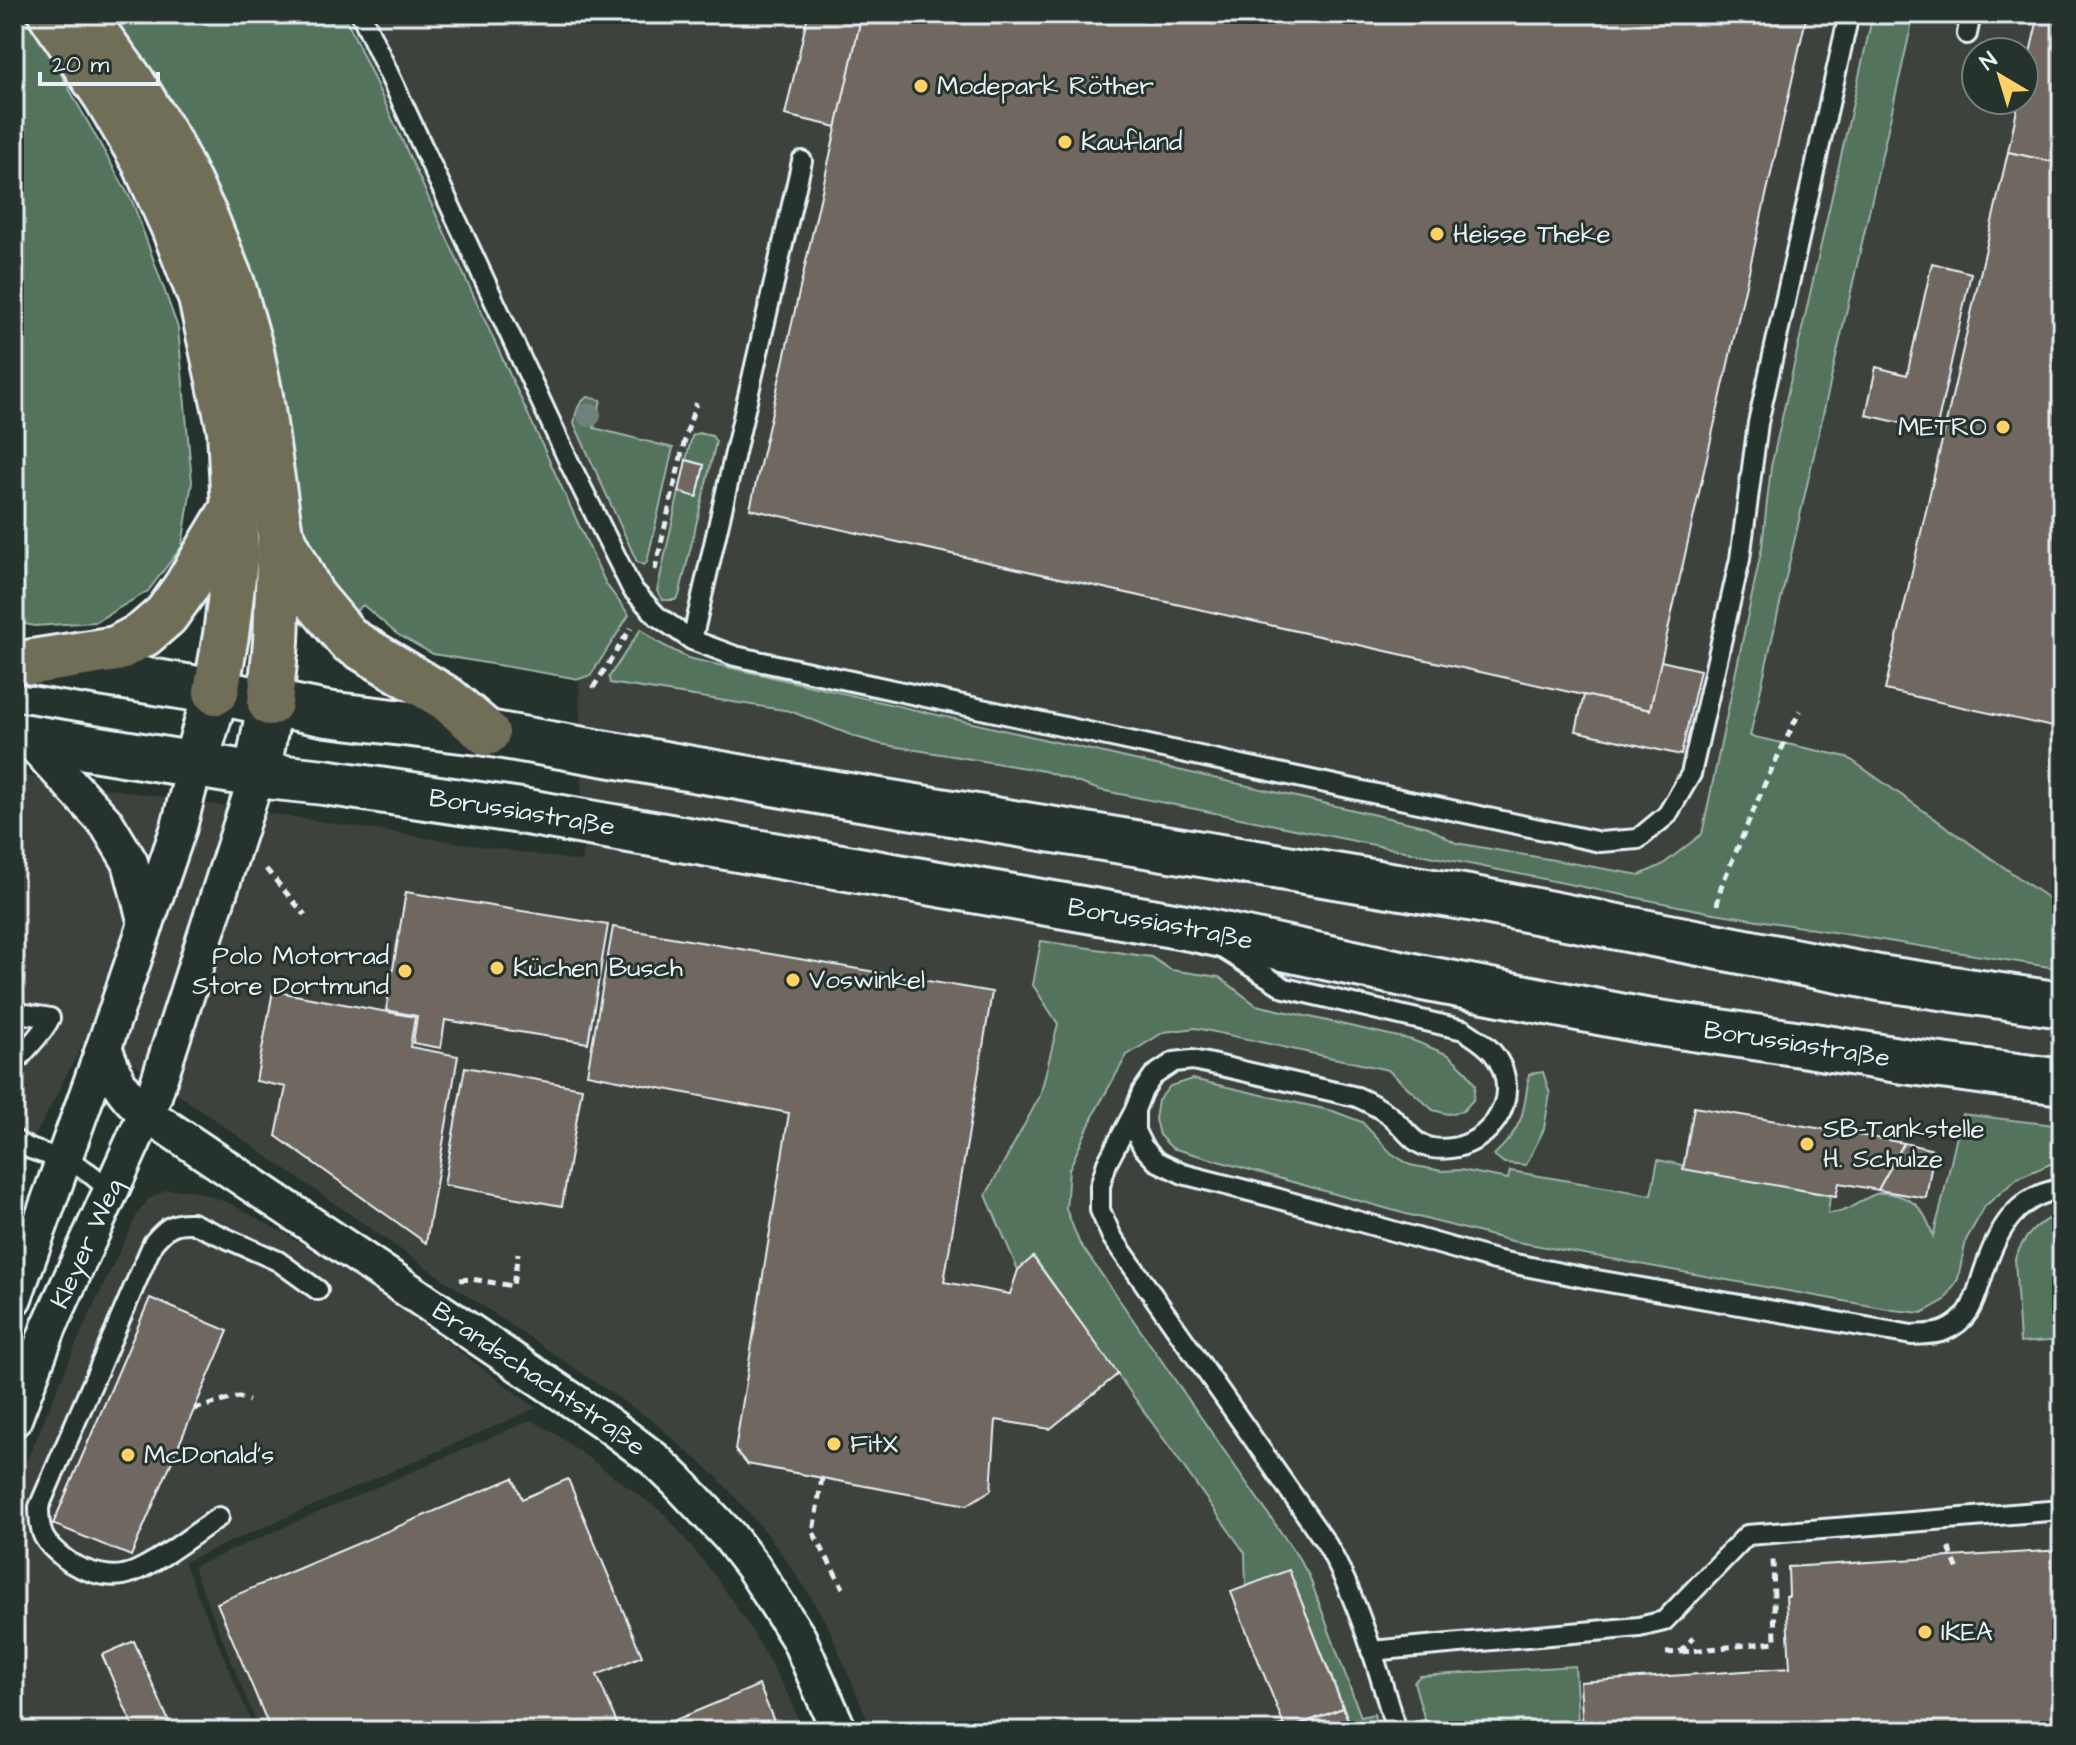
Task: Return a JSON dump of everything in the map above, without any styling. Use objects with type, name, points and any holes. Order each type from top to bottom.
[{"type":"highway","points":[[51,14],[106,96],[144,161],[201,298],[230,430],[236,552],[216,692]]},
{"type":"highway","points":[[82,14],[132,82],[170,145],[205,217],[232,284],[251,351],[280,535],[270,703]]},
{"type":"highway","points":[[23,661],[116,649],[144,634],[166,615],[186,587],[234,507]]},
{"type":"highway","points":[[280,535],[312,596],[349,640],[447,699],[487,733]]},
{"type":"main road","points":[[23,661],[216,692],[327,714],[487,733],[1469,898],[1879,978],[2062,1005]]},
{"type":"main road","points":[[195,764],[216,692]]},
{"type":"main road","points":[[257,775],[270,703]]},
{"type":"main road","name":"Borussiastraße","points":[[21,737],[257,775],[521,811],[1190,928],[1645,1021],[2062,1082]]},
{"type":"street","points":[[21,737],[107,824],[130,862],[146,924]]},
{"type":"street","name":"Kleyer Weg","points":[[14,1298],[179,827],[195,764]]},
{"type":"street","name":"Kleyer Weg","points":[[14,1419],[49,1327],[147,1114],[257,775]]},
{"type":"street","points":[[104,1047],[117,1082],[131,1101],[147,1114]]},
{"type":"street","name":"Brandschachtstraße","points":[[147,1114],[606,1423],[654,1459],[729,1536],[753,1567],[799,1639],[839,1731]]},
{"type":"lane","points":[[361,14],[570,464],[632,589],[657,616],[692,640],[735,656],[1600,842],[1638,839],[1667,815],[1691,774],[1740,559],[1758,423],[1849,14]]},
{"type":"lane","points":[[1967,34],[1971,14]]},
{"type":"lane","points":[[692,640],[802,161]]},
{"type":"lane","points":[[1190,928],[1285,988],[1464,1030],[1497,1059],[1504,1075],[1506,1090],[1503,1112],[1492,1127],[1463,1147],[1445,1149],[1427,1148],[1412,1139],[1393,1117],[1357,1097],[1192,1060],[1174,1062],[1153,1076],[1142,1092],[1107,1163],[1100,1186],[1100,1210],[1112,1237],[1340,1567],[1396,1731]]},
{"type":"lane","points":[[14,1012],[50,1018],[46,1028],[22,1052],[14,1065]]},
{"type":"lane","points":[[1135,1110],[1135,1131],[1143,1147],[1156,1161],[1183,1174],[1495,1260],[1912,1335],[1942,1332],[1966,1314],[1974,1303],[1995,1241],[2014,1211],[2031,1200],[2062,1189]]},
{"type":"lane","points":[[14,1139],[23,1147],[92,1173],[111,1192]]},
{"type":"lane","points":[[219,1517],[143,1569],[124,1575],[101,1574],[73,1565],[47,1545],[39,1526],[39,1507],[153,1243],[164,1231],[177,1223],[192,1223],[278,1261],[318,1290]]},
{"type":"lane","points":[[1371,1651],[1628,1629],[1664,1621],[1747,1535],[2062,1510]]},
{"type":"path","points":[[655,572],[696,403]]},
{"type":"path","points":[[593,688],[635,621]]},
{"type":"path","points":[[1716,910],[1721,887],[1800,711]]},
{"type":"path","points":[[266,869],[305,915]]},
{"type":"path","points":[[471,1279],[513,1286],[518,1253]]},
{"type":"path","points":[[194,1409],[238,1397],[249,1401]]},
{"type":"path","points":[[822,1478],[813,1532],[843,1588]]},
{"type":"path","points":[[1941,1548],[1963,1546]]},
{"type":"path","points":[[1949,1547],[1958,1570]]},
{"type":"path","points":[[1764,1559],[1788,1558]]},
{"type":"path","points":[[1665,1653],[1775,1642],[1773,1559]]},
{"type":"path","points":[[1680,1652],[1698,1632]]},
{"type":"shaded area","points":[[301,14],[2062,14],[2062,1731],[872,1731],[829,1628],[806,1589],[770,1537],[717,1477],[654,1422],[89,1032],[14,1177],[14,774],[583,862],[579,671]]},
{"type":"shaded area","points":[[166,1190],[193,1190],[229,1203],[291,1237],[397,1305],[536,1408],[184,1562],[255,1731],[14,1731],[14,1498],[18,1482],[80,1335],[138,1213],[148,1200]]},
{"type":"shaded area","points":[[531,1420],[553,1432],[666,1515],[718,1580],[751,1629],[791,1700],[803,1731],[260,1731],[193,1567]]},
{"type":"green space","points":[[14,14],[25,14],[133,203],[178,328],[192,482],[182,546],[148,591],[95,622],[35,626],[14,622]]},
{"type":"green space","points":[[106,14],[344,14],[606,584],[629,615],[591,675],[579,679],[433,654],[397,634],[363,605],[353,614],[324,572],[301,527]]},
{"type":"green space","points":[[1873,14],[1914,14],[1750,736],[1847,757],[2062,908],[2062,969],[1708,912],[1100,790],[1044,771],[880,744],[790,711],[610,683],[609,677],[641,629],[659,643],[688,658],[1428,827],[1456,843],[1640,875],[1662,865],[1702,834],[1762,547],[1771,467]]},
{"type":"green space","points":[[588,397],[601,400],[594,428],[673,448],[644,565],[637,562],[574,423],[580,405]]},
{"type":"green space","points":[[698,433],[712,436],[716,442],[679,596],[675,600],[663,600],[657,591],[679,492],[697,496],[704,465],[686,460],[692,436]]},
{"type":"green space","points":[[1041,941],[1151,957],[1171,970],[1219,977],[1256,1005],[1412,1040],[1449,1055],[1467,1072],[1475,1085],[1473,1100],[1463,1111],[1448,1114],[1433,1110],[1388,1070],[1196,1028],[1164,1032],[1127,1055],[1096,1110],[1069,1169],[1066,1209],[1079,1242],[1298,1557],[1309,1576],[1361,1717],[1374,1714],[1378,1731],[1353,1731],[1289,1570],[1246,1587],[1245,1553],[1034,1257],[1018,1270],[986,1195],[1040,1096],[1058,1024],[1033,985]]},
{"type":"green space","points":[[1543,1072],[1550,1094],[1544,1129],[1526,1165],[1504,1163],[1494,1155],[1511,1136],[1521,1118],[1529,1074]]},
{"type":"green space","points":[[1192,1079],[1333,1111],[1362,1122],[1391,1153],[1410,1165],[1508,1179],[1510,1171],[1651,1195],[1658,1160],[1830,1196],[1828,1213],[1842,1211],[1881,1193],[1901,1196],[1919,1208],[1933,1236],[1962,1114],[2062,1126],[2062,1161],[2018,1178],[1985,1206],[1966,1240],[1958,1279],[1945,1300],[1922,1313],[1512,1241],[1172,1148],[1159,1135],[1155,1119],[1158,1101],[1170,1086]]},
{"type":"green space","points":[[2062,1213],[2062,1340],[2020,1343],[2015,1258],[2033,1230]]},
{"type":"green space","points":[[1575,1666],[1578,1719],[1526,1726],[1515,1731],[1428,1731],[1414,1682],[1420,1676]]},
{"type":"building","points":[[808,14],[862,14],[837,127],[785,115]]},
{"type":"building","points":[[862,14],[1807,14],[1650,710],[750,509]]},
{"type":"building","points":[[2039,14],[2062,14],[2062,164],[2008,152],[2016,116],[2040,116],[2040,36],[2034,36]]},
{"type":"building","name":"METRO","points":[[2008,152],[2062,164],[2062,729],[1885,690]]},
{"type":"building","points":[[1932,263],[1971,273],[1936,431],[1866,415],[1876,367],[1907,375]]},
{"type":"building","points":[[686,460],[704,465],[697,497],[679,492]]},
{"type":"building","points":[[1661,661],[1700,670],[1681,755],[1576,731],[1584,695],[1650,710]]},
{"type":"building","name":"Küchen Busch","points":[[406,892],[608,925],[588,1043],[445,1020],[441,1048],[413,1043],[417,1016],[386,1010]]},
{"type":"building","points":[[613,927],[992,992],[944,1282],[1010,1294],[1018,1270],[1033,1257],[1118,1374],[1050,1429],[996,1420],[991,1490],[967,1505],[747,1464],[735,1450],[789,1113],[587,1074]]},
{"type":"building","points":[[273,991],[415,1017],[410,1047],[458,1056],[426,1243],[276,1136],[286,1087],[256,1081]]},
{"type":"building","points":[[465,1067],[582,1088],[562,1206],[444,1185]]},
{"type":"building","points":[[1694,1107],[1904,1143],[1878,1190],[1839,1183],[1836,1196],[1683,1169]]},
{"type":"building","points":[[1904,1143],[1934,1150],[1926,1198],[1878,1190]]},
{"type":"building","name":"McDonald's","points":[[150,1298],[228,1331],[131,1556],[53,1524]]},
{"type":"building","points":[[513,1478],[522,1499],[568,1479],[642,1656],[597,1675],[620,1731],[271,1731],[217,1603]]},
{"type":"building","name":"IKEA","points":[[2062,1550],[2062,1731],[1583,1731],[1580,1682],[1790,1668],[1786,1596],[1789,1596],[1788,1567]]},
{"type":"building","points":[[1289,1570],[1343,1708],[1286,1730],[1231,1592]]},
{"type":"building","points":[[134,1641],[173,1731],[135,1731],[102,1655]]},
{"type":"building","points":[[759,1685],[778,1731],[649,1731]]},
{"type":"building","points":[[1343,1708],[1353,1731],[1286,1730]]},
{"type":"building","points":[[1283,1724],[1286,1731],[1267,1731]]},
{"type":"place","name":"Modepark Röther","points":[[921,86]]},
{"type":"place","name":"Kaufland","points":[[1065,142]]},
{"type":"place","name":"Heisse Theke","points":[[1437,234]]},
{"type":"place","name":"METRO","points":[[2003,427]]},
{"type":"place","name":"Küchen Busch","points":[[497,968]]},
{"type":"place","name":"Polo Motorrad Store Dortmund","points":[[405,971]]},
{"type":"place","name":"Voswinkel","points":[[793,980]]},
{"type":"place","name":"SB-Tankstelle H. Schulze","points":[[1807,1144]]},
{"type":"place","name":"FitX","points":[[834,1444]]},
{"type":"place","name":"McDonald's","points":[[128,1455]]},
{"type":"place","name":"IKEA","points":[[1925,1632]]}]
